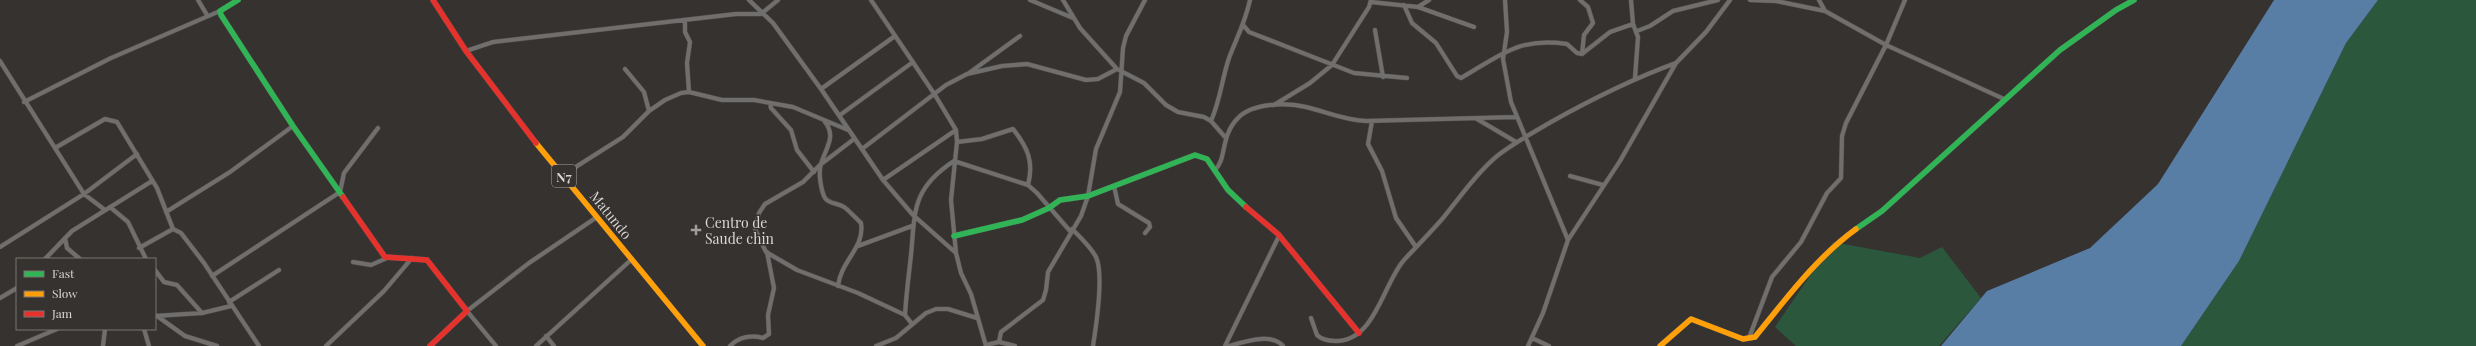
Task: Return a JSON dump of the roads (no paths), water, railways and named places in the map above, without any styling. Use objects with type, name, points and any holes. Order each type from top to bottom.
[{"type":"street","points":[[198,0],[208,15]]},
{"type":"street","points":[[24,102],[101,63],[220,11],[238,0]]},
{"type":"street","name":"Matundo","points":[[433,0],[466,51],[510,111],[703,346]]},
{"type":"street","points":[[749,0],[761,14],[773,23],[840,115],[848,130],[883,180],[913,215],[956,253]]},
{"type":"street","points":[[466,51],[493,42],[736,14],[761,14],[778,0]]},
{"type":"street","points":[[871,0],[935,95],[956,130],[957,142],[951,200],[956,253],[961,273],[972,294],[977,318],[986,346],[999,342],[1015,346]]},
{"type":"street","points":[[1030,0],[1073,18]]},
{"type":"street","points":[[1063,0],[1073,18],[1117,69],[1144,83],[1166,106],[1178,112],[1204,117],[1210,121],[1225,137]]},
{"type":"street","points":[[999,342],[1001,332],[1043,300],[1048,272],[1071,230],[1081,216],[1088,196],[1096,149],[1118,99],[1122,72],[1123,48],[1126,36],[1146,0]]},
{"type":"street","points":[[1210,121],[1218,103],[1229,59],[1244,26],[1250,0]]},
{"type":"street","points":[[1418,7],[1429,0]]},
{"type":"street","points":[[1505,0],[1507,32],[1504,51],[1504,64],[1516,117],[1568,240]]},
{"type":"street","points":[[1580,0],[1588,7],[1593,22],[1584,35],[1582,54]]},
{"type":"street","points":[[1631,0],[1633,24],[1637,31],[1635,78]]},
{"type":"street","points":[[1637,31],[1650,26],[1673,11],[1718,0]]},
{"type":"street","points":[[1528,346],[1543,313],[1568,240],[1632,141],[1676,63],[1706,32],[1730,0]]},
{"type":"street","points":[[1750,0],[1776,1],[1824,11],[1886,45],[2004,99]]},
{"type":"street","points":[[1820,0],[1824,11]]},
{"type":"street","points":[[1749,339],[1772,277],[1801,242],[1827,192],[1841,178],[1842,136],[1846,123],[1886,45],[1905,0]]},
{"type":"street","points":[[1660,346],[1686,321],[1692,319],[1743,339],[1749,339],[1760,333],[1791,294],[1840,241],[1882,211],[1982,122],[2004,99],[2060,50],[2116,10],[2134,0]]},
{"type":"street","points":[[1274,105],[1310,83],[1332,65],[1371,1],[1418,7],[1474,27]]},
{"type":"street","points":[[1404,5],[1412,23],[1436,43],[1458,78],[1504,51],[1525,43],[1562,43],[1569,45],[1577,53],[1582,54]]},
{"type":"street","points":[[220,11],[293,126],[387,258]]},
{"type":"street","points":[[685,20],[685,32],[690,42],[687,63],[689,92]]},
{"type":"street","points":[[1582,54],[1610,32],[1633,24]]},
{"type":"street","points":[[1244,26],[1249,32],[1354,73],[1383,77],[1407,78]]},
{"type":"street","points":[[1375,30],[1383,77]]},
{"type":"street","points":[[821,89],[895,36]]},
{"type":"street","points":[[862,149],[956,79],[967,74],[1020,36]]},
{"type":"street","points":[[0,61],[24,102],[84,194],[104,210]]},
{"type":"street","points":[[840,115],[913,62]]},
{"type":"street","points":[[1312,318],[1317,335],[1328,341],[1347,341],[1355,337],[1379,307],[1396,271],[1465,189],[1496,157],[1516,142],[1600,94],[1635,78],[1676,63]]},
{"type":"street","points":[[967,74],[1002,66],[1027,64],[1086,80],[1098,79],[1117,69]]},
{"type":"street","points":[[624,69],[638,83],[650,111]]},
{"type":"street","points":[[563,175],[623,137],[650,111],[665,100],[681,93],[689,92],[722,100],[754,100],[793,107],[848,130]]},
{"type":"street","points":[[770,103],[771,108],[791,130],[797,150],[814,172]]},
{"type":"street","points":[[1215,170],[1221,164],[1225,137],[1238,117],[1250,111],[1274,105],[1301,106],[1347,119],[1372,121],[1516,117]]},
{"type":"street","points":[[54,148],[105,119],[117,122],[152,181],[173,229],[181,233],[259,346]]},
{"type":"street","points":[[1477,119],[1516,142]]},
{"type":"street","points":[[824,121],[828,127],[830,138],[827,151],[820,165],[826,199],[843,206],[861,223],[862,234],[858,246],[842,268],[838,286]]},
{"type":"street","points":[[1372,121],[1368,144],[1382,172],[1396,218],[1416,247]]},
{"type":"street","points":[[166,212],[230,172],[293,126]]},
{"type":"street","points":[[212,276],[340,192],[344,173],[378,128]]},
{"type":"street","points":[[957,142],[982,139],[1013,129],[1030,157],[1031,172],[1028,186]]},
{"type":"street","points":[[883,180],[956,130]]},
{"type":"street","points":[[730,346],[742,338],[752,336],[763,338],[769,334],[768,315],[774,288],[766,252],[755,229],[758,213],[771,199],[793,188],[854,139]]},
{"type":"street","points":[[0,247],[84,194],[137,154]]},
{"type":"street","points":[[954,236],[1022,220],[1049,208],[1060,200],[1088,196],[1194,155],[1206,158],[1232,195],[1266,222],[1279,236],[1359,333]]},
{"type":"street","points":[[954,161],[1028,186],[1037,193],[1049,208],[1071,230],[1087,243],[1097,261],[1097,319],[1093,346]]},
{"type":"street","points":[[905,315],[913,215],[923,190],[939,171],[954,161]]},
{"type":"street","points":[[1570,176],[1603,185]]},
{"type":"street","points":[[46,258],[74,230],[152,181]]},
{"type":"street","points":[[1114,186],[1118,204],[1149,223],[1150,227],[1145,233]]},
{"type":"street","points":[[110,207],[128,222],[139,248],[145,258]]},
{"type":"street","points":[[430,346],[467,311],[529,263],[597,216]]},
{"type":"street","points":[[858,246],[912,226]]},
{"type":"street","points":[[139,248],[173,229]]},
{"type":"street","points":[[1225,346],[1279,236]]},
{"type":"street","points":[[65,238],[67,248],[79,258]]},
{"type":"street","points":[[766,252],[805,275],[838,286],[905,315],[912,324]]},
{"type":"street","points":[[326,346],[384,291],[412,257]]},
{"type":"street","points":[[353,262],[371,265],[387,258],[412,257],[424,258],[431,262],[467,311],[496,346]]},
{"type":"street","points":[[536,346],[632,259]]},
{"type":"street","points":[[156,316],[181,313],[202,313],[230,304],[279,270]]},
{"type":"street","points":[[156,271],[164,282],[177,285],[202,313]]},
{"type":"street","points":[[0,298],[16,289]]},
{"type":"street","points":[[876,346],[896,338],[912,324],[936,309],[948,309],[977,318]]},
{"type":"street","points":[[156,316],[193,339],[217,346]]},
{"type":"street","points":[[17,346],[23,345],[55,330]]},
{"type":"street","points":[[103,346],[105,330]]},
{"type":"street","points":[[144,330],[149,346]]},
{"type":"street","points":[[546,336],[554,346]]},
{"type":"street","points":[[1532,338],[1549,346]]},
{"type":"street","points":[[1229,346],[1250,341],[1270,340],[1284,346]]},
{"type":"water","points":[[2274,0],[2378,0],[2346,43],[2239,261],[2181,346],[1941,346],[1987,291],[2090,248],[2158,184]]},
{"type":"place","name":"Centro de Saude chin","points":[[696,230]]}]
